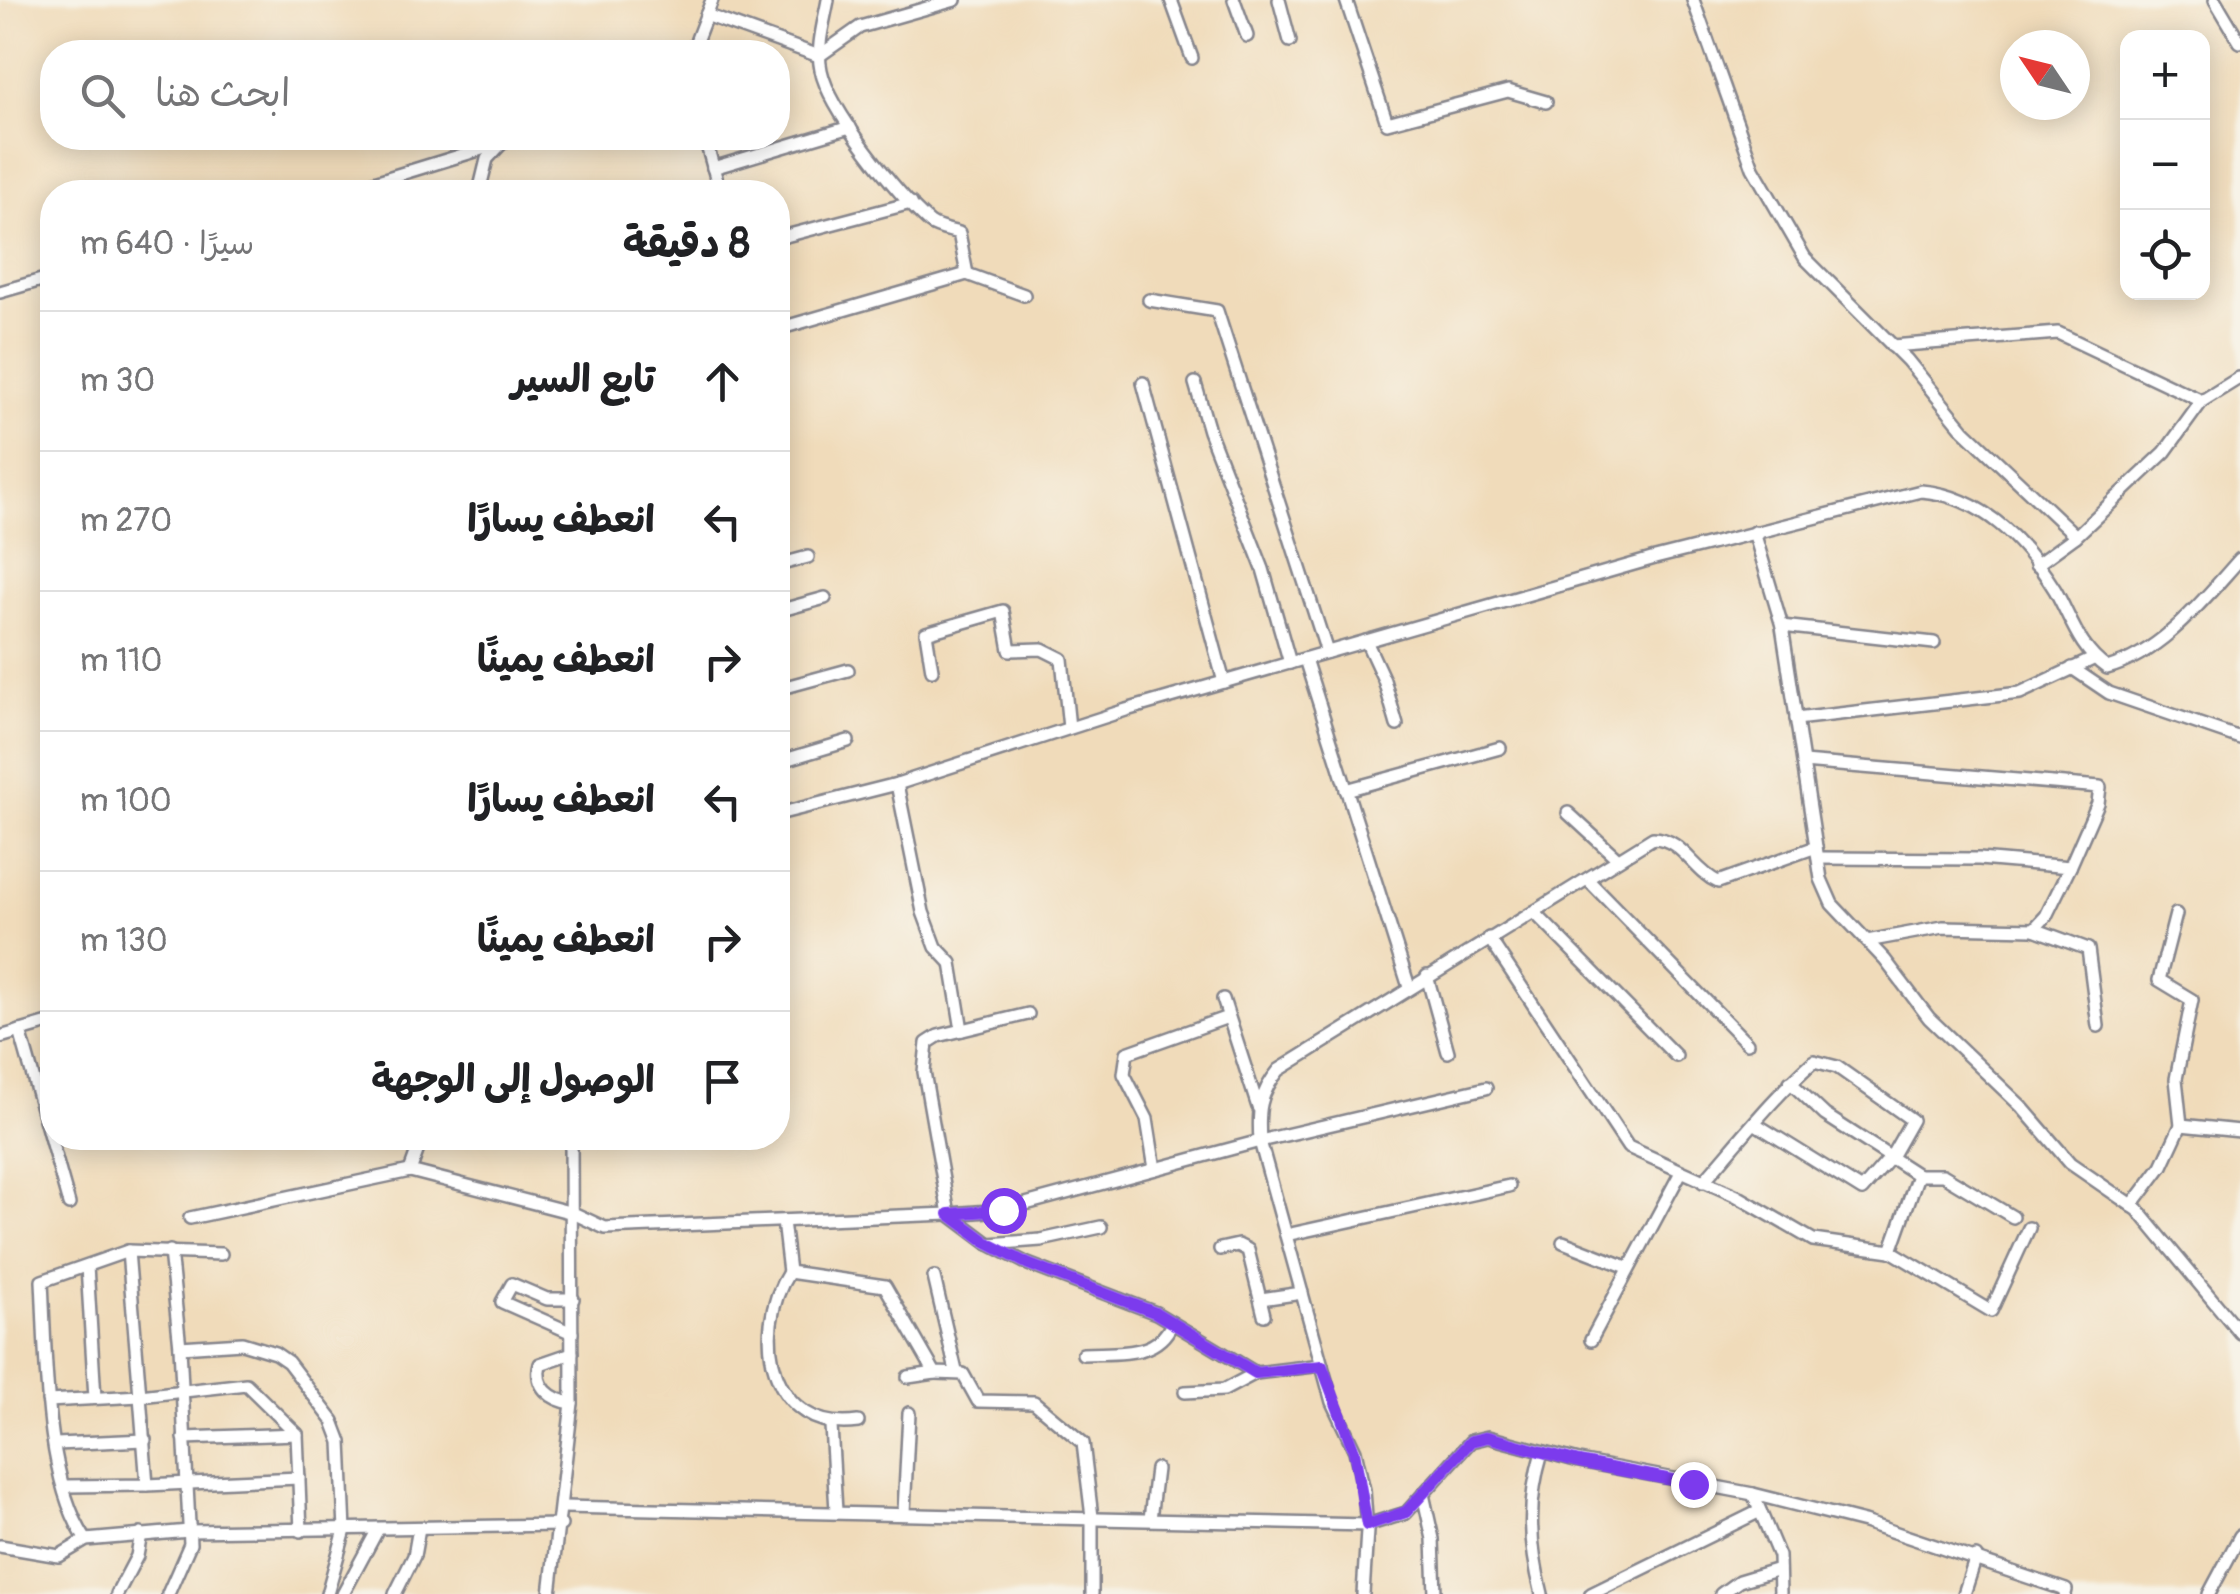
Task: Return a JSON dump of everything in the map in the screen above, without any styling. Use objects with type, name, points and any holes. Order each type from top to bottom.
[{"type":"street","points":[[697,40],[712,0]]},
{"type":"street","points":[[828,0],[819,56],[826,89],[850,127],[911,203],[934,226],[959,233],[967,274]]},
{"type":"street","points":[[819,56],[860,27],[955,0]]},
{"type":"street","points":[[1171,0],[1192,58]]},
{"type":"street","points":[[1234,0],[1247,36]]},
{"type":"street","points":[[1278,0],[1290,42]]},
{"type":"street","points":[[1346,0],[1387,123],[1508,91],[1546,102]]},
{"type":"street","points":[[1693,0],[1753,168],[1805,258],[1892,346],[1964,430],[2076,536]]},
{"type":"street","points":[[2215,0],[2240,42]]},
{"type":"street","points":[[706,16],[774,40]]},
{"type":"street","points":[[790,46],[819,56]]},
{"type":"street","points":[[790,145],[850,127]]},
{"type":"street","points":[[380,180],[476,150]]},
{"type":"street","points":[[482,180],[493,150]]},
{"type":"street","points":[[708,150],[716,180]]},
{"type":"street","points":[[713,168],[773,150]]},
{"type":"street","points":[[790,235],[911,203]]},
{"type":"street","points":[[790,326],[967,274],[1024,295]]},
{"type":"street","points":[[0,292],[40,280]]},
{"type":"street","points":[[1150,300],[1217,311],[1327,652]]},
{"type":"street","points":[[1892,346],[2058,333],[2202,401]]},
{"type":"street","points":[[2036,564],[2076,536],[2166,452],[2202,401],[2240,378]]},
{"type":"street","points":[[1142,382],[1224,682]]},
{"type":"street","points":[[1195,383],[1263,569],[1290,663]]},
{"type":"street","points":[[790,811],[897,784],[1305,658],[1754,532],[1921,491],[1945,493],[1991,516],[2036,564],[2093,659],[2107,668],[2153,646],[2240,559]]},
{"type":"street","points":[[1754,532],[1782,626],[1817,852],[1832,904],[1929,1018],[2021,1106],[2070,1163],[2132,1206],[2170,1244],[2240,1333]]},
{"type":"street","points":[[790,562],[808,557]]},
{"type":"street","points":[[790,608],[825,598]]},
{"type":"street","points":[[932,670],[926,633],[1003,611],[1010,650],[1042,650],[1062,659],[1069,728]]},
{"type":"street","points":[[1782,626],[1934,643]]},
{"type":"street","points":[[1366,641],[1398,725]]},
{"type":"street","points":[[1305,658],[1410,987]]},
{"type":"street","points":[[1796,719],[2020,693],[2093,659]]},
{"type":"street","points":[[2072,668],[2108,693],[2240,738]]},
{"type":"street","points":[[790,686],[848,670]]},
{"type":"street","points":[[790,758],[848,741]]},
{"type":"street","points":[[1346,790],[1500,748]]},
{"type":"street","points":[[1803,762],[2100,787],[2098,803],[2070,867],[2046,916],[2034,928]]},
{"type":"street","points":[[897,784],[922,912],[936,947],[951,963],[962,1030]]},
{"type":"street","points":[[1568,813],[1618,859]]},
{"type":"street","points":[[1258,1107],[1265,1086],[1278,1070],[1653,838],[1664,838],[1718,882],[1817,852],[2070,867]]},
{"type":"street","points":[[1589,881],[1747,1043]]},
{"type":"street","points":[[1534,912],[1676,1056]]},
{"type":"street","points":[[2132,1206],[2162,1166],[2181,1125],[2176,1079],[2192,1000],[2159,980],[2176,914]]},
{"type":"street","points":[[1867,942],[1942,927],[2034,928],[2088,949],[2098,1026]]},
{"type":"street","points":[[1489,938],[1628,1147],[1680,1174],[1738,1196],[1813,1240],[1891,1251],[1991,1311],[2029,1228]]},
{"type":"street","points":[[1427,976],[1448,1052]]},
{"type":"street","points":[[1223,999],[1258,1107],[1260,1141],[1322,1366],[1354,1451],[1367,1525],[1363,1594]]},
{"type":"street","points":[[1028,1014],[962,1030],[928,1043],[924,1058],[949,1214],[989,1244],[1172,1323],[1256,1373]]},
{"type":"street","points":[[1155,1170],[1147,1118],[1124,1074],[1127,1053],[1228,1017]]},
{"type":"street","points":[[0,1037],[40,1026]]},
{"type":"street","points":[[20,1032],[40,1102]]},
{"type":"street","points":[[1702,1182],[1790,1082],[1814,1061],[1837,1067],[1912,1120],[1891,1157],[1862,1190],[1754,1123]]},
{"type":"street","points":[[1790,1082],[1825,1115],[1918,1175],[1943,1175],[2013,1217]]},
{"type":"street","points":[[190,1218],[410,1171],[573,1213],[605,1228],[1003,1210],[1260,1141],[1486,1088]]},
{"type":"street","points":[[2181,1125],[2240,1131]]},
{"type":"street","points":[[54,1150],[69,1204]]},
{"type":"street","points":[[410,1171],[418,1150]]},
{"type":"street","points":[[550,1594],[561,1525],[572,1403],[571,1150]]},
{"type":"street","points":[[1591,1340],[1680,1174]]},
{"type":"street","points":[[1891,1251],[1918,1175]]},
{"type":"street","points":[[1286,1235],[1509,1186]]},
{"type":"street","points":[[783,1220],[789,1272],[771,1314],[778,1386],[804,1412],[831,1426],[858,1422]]},
{"type":"street","points":[[989,1244],[1042,1240],[1100,1227]]},
{"type":"street","points":[[1563,1242],[1627,1267]]},
{"type":"street","points":[[1220,1249],[1238,1245],[1248,1250],[1264,1315]]},
{"type":"street","points":[[128,1251],[147,1485]]},
{"type":"street","points":[[86,1540],[74,1523],[48,1400],[42,1281],[128,1251],[220,1254]]},
{"type":"street","points":[[168,1594],[187,1555],[189,1530],[180,1347],[170,1251]]},
{"type":"street","points":[[87,1266],[95,1398]]},
{"type":"street","points":[[789,1272],[884,1286],[935,1373]]},
{"type":"street","points":[[934,1277],[956,1371]]},
{"type":"street","points":[[572,1333],[502,1302],[512,1284],[547,1298],[573,1299]]},
{"type":"street","points":[[1261,1299],[1302,1293]]},
{"type":"street","points":[[1082,1354],[1149,1349],[1165,1339],[1172,1323]]},
{"type":"street","points":[[180,1347],[242,1342],[275,1353],[288,1362],[333,1420],[341,1442],[345,1530],[327,1594]]},
{"type":"street","points":[[572,1353],[540,1364],[537,1375],[540,1386],[556,1401],[572,1403]]},
{"type":"street","points":[[1185,1392],[1224,1390],[1256,1373],[1322,1366]]},
{"type":"street","points":[[908,1378],[956,1371],[967,1378],[978,1401],[1034,1402],[1083,1444],[1092,1517],[1092,1594]]},
{"type":"street","points":[[48,1400],[140,1396],[246,1384],[297,1434],[301,1531]]},
{"type":"street","points":[[904,1512],[909,1413]]},
{"type":"street","points":[[831,1426],[836,1511]]},
{"type":"street","points":[[184,1438],[297,1434]]},
{"type":"street","points":[[563,1507],[1367,1525],[1406,1512],[1471,1441],[1488,1437],[1656,1479],[1753,1494],[1976,1557],[2070,1593]]},
{"type":"street","points":[[56,1444],[145,1440]]},
{"type":"street","points":[[1542,1452],[1530,1492],[1531,1553],[1542,1594]]},
{"type":"street","points":[[1150,1519],[1156,1469]]},
{"type":"street","points":[[66,1486],[298,1478]]},
{"type":"street","points":[[1423,1494],[1433,1539],[1435,1594]]},
{"type":"street","points":[[1753,1494],[1779,1556],[1780,1594]]},
{"type":"street","points":[[1592,1594],[1760,1511]]},
{"type":"street","points":[[0,1546],[59,1556],[86,1540],[189,1530],[561,1525]]},
{"type":"street","points":[[396,1594],[414,1556],[419,1528]]},
{"type":"street","points":[[343,1594],[378,1529]]},
{"type":"street","points":[[117,1594],[137,1556],[141,1534]]},
{"type":"street","points":[[2209,1594],[2240,1536]]},
{"type":"street","points":[[1964,1594],[1976,1557]]},
{"type":"street","points":[[1722,1594],[1739,1581],[1779,1569]]},
{"type":"route","points":[[1003,1210],[949,1214],[989,1244],[1028,1264],[1156,1313],[1256,1373],[1322,1366],[1332,1402],[1354,1451],[1364,1490],[1367,1525],[1406,1512],[1471,1441],[1488,1437],[1579,1462],[1693,1484]]}]
